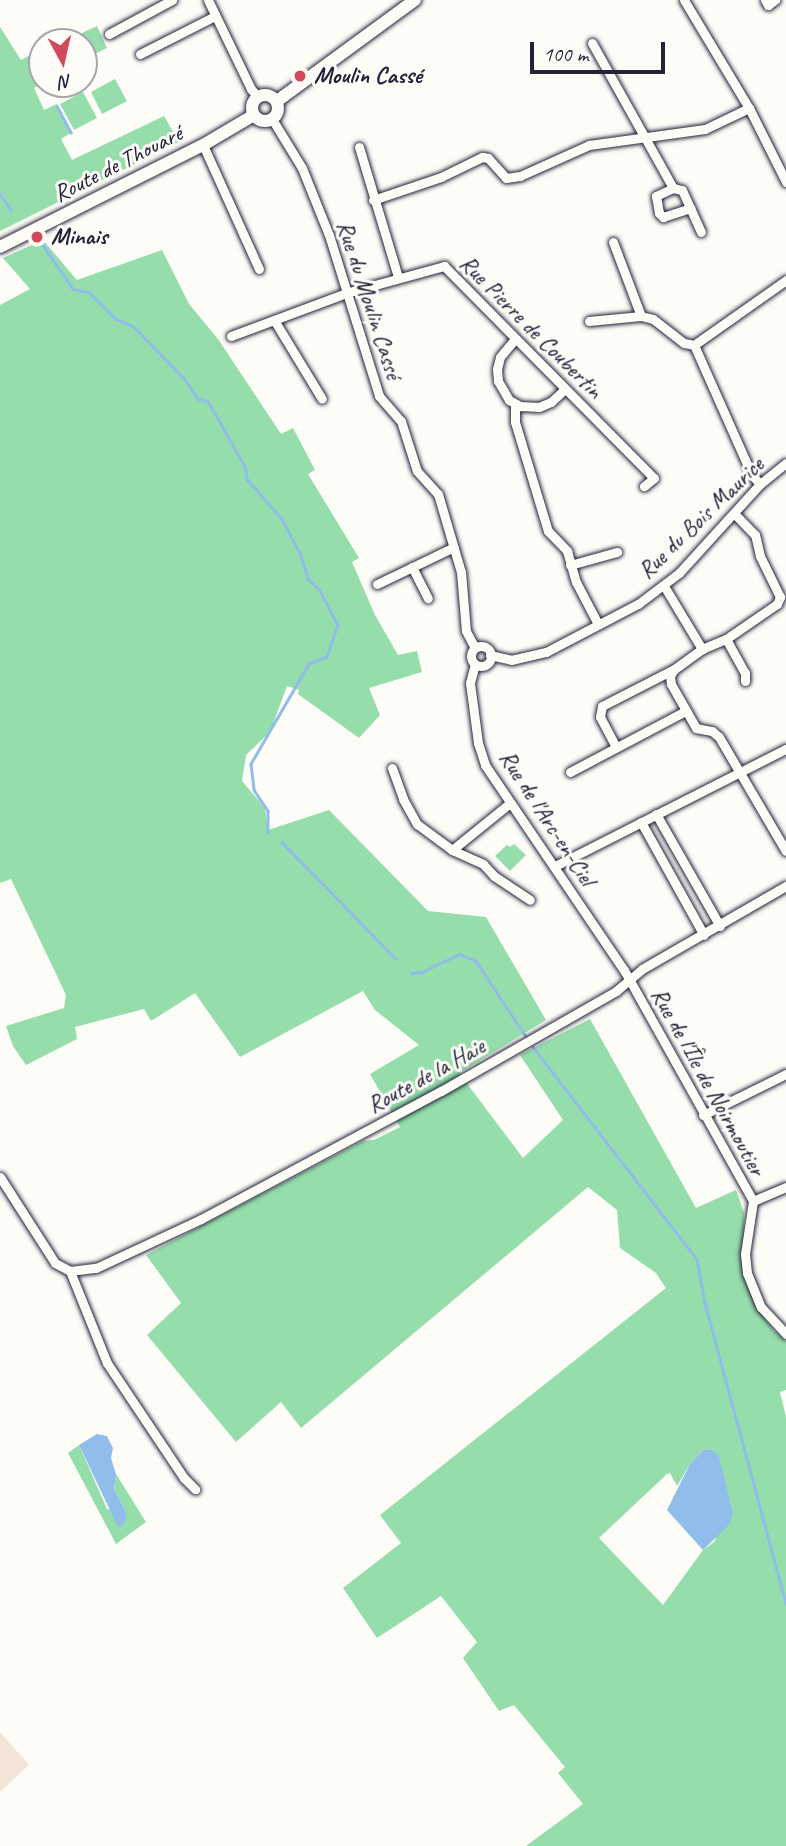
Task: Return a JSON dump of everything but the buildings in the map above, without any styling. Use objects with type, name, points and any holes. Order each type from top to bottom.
[{"type":"street","points":[[109,34],[172,0]]},
{"type":"street","points":[[208,0],[251,89],[258,97]]},
{"type":"street","points":[[276,101],[415,0]]},
{"type":"street","points":[[684,0],[749,108],[786,182]]},
{"type":"street","points":[[765,0],[768,5],[775,0]]},
{"type":"street","points":[[140,54],[215,16]]},
{"type":"street","points":[[593,43],[673,188]]},
{"type":"street","points":[[270,96],[276,101],[279,109],[272,119],[264,121],[254,116],[252,107],[258,97],[270,96]]},
{"type":"street","points":[[373,200],[441,177],[482,157],[488,158],[506,178],[520,176],[589,145],[717,126],[749,108]]},
{"type":"street","name":"Route de Thouaré","points":[[0,247],[203,145],[254,116]]},
{"type":"street","name":"Rue du Moulin Cassé","points":[[272,119],[302,168],[330,239],[379,396],[401,421],[417,471],[438,494],[461,572],[466,631],[475,648]]},
{"type":"street","points":[[203,145],[258,269]]},
{"type":"street","points":[[359,147],[398,277]]},
{"type":"street","points":[[691,208],[663,216],[659,213],[656,196],[673,188],[682,190],[691,208],[701,232]]},
{"type":"street","points":[[613,243],[641,316]]},
{"type":"street","name":"Rue Pierre de Coubertin","points":[[231,336],[346,293],[438,265],[447,267],[654,478],[644,486]]},
{"type":"street","points":[[589,321],[641,316],[653,319],[684,343],[694,345],[786,280]]},
{"type":"street","points":[[274,320],[322,399]]},
{"type":"street","points":[[515,339],[500,357],[497,369],[503,393],[514,404],[533,408],[545,405],[565,389]]},
{"type":"street","points":[[694,345],[752,475],[760,484]]},
{"type":"street","points":[[514,404],[514,422],[548,531],[567,551],[570,565],[598,624]]},
{"type":"street","name":"Rue du Bois Maurice","points":[[490,655],[504,660],[525,659],[546,652],[664,586],[706,546],[760,484],[786,463]]},
{"type":"street","points":[[616,747],[600,718],[602,706],[674,669],[696,656],[702,649],[726,639],[777,604],[780,597],[760,556],[755,535],[734,513]]},
{"type":"street","points":[[377,584],[454,547]]},
{"type":"street","points":[[570,565],[617,552]]},
{"type":"street","points":[[412,567],[428,598]]},
{"type":"street","points":[[664,586],[702,649]]},
{"type":"street","points":[[726,639],[745,673],[745,681]]},
{"type":"street","points":[[475,648],[484,648],[490,655],[487,664],[475,664],[471,656],[475,648]]},
{"type":"street","name":"Rue de l'Arc-en-Ciel","points":[[475,664],[470,683],[478,743],[485,765],[631,980]]},
{"type":"street","points":[[674,669],[670,676],[671,684],[685,711],[696,728],[712,732],[719,737],[786,851]]},
{"type":"street","points":[[570,772],[685,711]]},
{"type":"street","points":[[555,866],[786,749]]},
{"type":"street","points":[[392,768],[402,799],[417,824],[452,850],[483,864],[494,876],[530,900]]},
{"type":"street","points":[[452,850],[510,803]]},
{"type":"street","points":[[656,814],[720,926]]},
{"type":"street","points":[[641,822],[704,935]]},
{"type":"street","name":"Route de la Haie","points":[[69,1271],[96,1268],[201,1219],[441,1091],[631,980],[642,969],[786,886]]},
{"type":"street","name":"Rue de l'Île de Noirmoutier","points":[[631,980],[752,1201]]},
{"type":"street","points":[[703,1115],[786,1074]]},
{"type":"street","points":[[0,1177],[55,1263],[69,1271],[107,1363],[184,1478],[195,1489]]},
{"type":"street","points":[[786,1187],[752,1201],[745,1254],[747,1273],[761,1307],[786,1334]]},
{"type":"shaded area","points":[[0,1732],[29,1765],[0,1792]]},
{"type":"green space","points":[[0,27],[21,60],[28,56],[28,98],[39,98],[44,110],[57,104],[72,132],[61,139],[72,160],[164,116],[179,142],[0,231]]},
{"type":"green space","points":[[98,28],[107,48],[98,52]]},
{"type":"green space","points":[[115,79],[127,101],[102,114],[94,98],[98,98],[98,88]]},
{"type":"green space","points":[[72,98],[86,98],[97,118],[74,130],[60,104]]},
{"type":"green space","points":[[43,240],[77,280],[162,250],[189,304],[218,339],[281,434],[293,428],[315,470],[308,474],[359,558],[352,562],[375,615],[398,655],[417,651],[422,672],[369,688],[380,715],[359,738],[298,694],[299,690],[287,686],[270,732],[246,755],[242,781],[265,808],[268,830],[329,810],[428,911],[486,917],[546,1020],[459,1073],[523,1158],[563,1120],[520,1055],[590,1019],[696,1208],[736,1190],[744,1213],[743,1273],[755,1304],[773,1330],[786,1341],[786,1390],[780,1392],[786,1417],[786,1846],[526,1846],[583,1804],[558,1773],[565,1767],[514,1705],[499,1711],[463,1658],[477,1642],[441,1596],[377,1638],[343,1588],[401,1543],[380,1515],[666,1288],[656,1273],[620,1248],[617,1210],[588,1187],[301,1428],[281,1402],[236,1442],[147,1335],[181,1303],[146,1255],[363,1141],[374,1140],[400,1127],[370,1074],[419,1045],[375,1010],[363,991],[240,1057],[195,993],[151,1021],[144,1009],[75,1027],[77,1039],[26,1065],[13,1046],[6,1026],[64,1008],[66,995],[11,879],[0,883],[0,305],[30,289],[3,258]],"holes":[[[711,1449],[719,1457],[725,1490],[731,1504],[714,1542],[703,1550],[663,1605],[599,1538],[667,1474],[670,1473],[677,1486],[690,1464],[703,1450]]]},
{"type":"green space","points":[[514,844],[526,855],[510,871],[495,856],[507,845],[510,847]]},
{"type":"green space","points":[[79,1445],[107,1509],[126,1512],[114,1489],[116,1474],[146,1522],[116,1544],[68,1453]]},
{"type":"water","points":[[97,1434],[107,1436],[113,1448],[111,1458],[116,1474],[114,1489],[126,1512],[125,1523],[118,1527],[79,1445]]},
{"type":"water","points":[[711,1449],[719,1456],[733,1514],[729,1525],[703,1550],[667,1510],[690,1464],[703,1450]]},
{"type":"waterway","points":[[57,106],[71,132]]},
{"type":"waterway","points":[[0,194],[11,210]]},
{"type":"waterway","points":[[41,242],[73,289],[89,292],[116,319],[133,326],[184,378],[198,399],[208,401],[245,466],[247,479],[282,519],[300,553],[309,580],[319,589],[338,625],[327,657],[309,664],[251,764],[254,790],[268,811],[268,832]]},
{"type":"waterway","points":[[282,842],[396,959]]},
{"type":"waterway","points":[[411,973],[422,972],[459,954],[476,961],[525,1035]]},
{"type":"waterway","points":[[533,1047],[697,1259],[705,1303],[786,1603]]},
{"type":"place","name":"Moulin Cassé","points":[[300,76]]},
{"type":"place","name":"Minais","points":[[37,237]]}]
